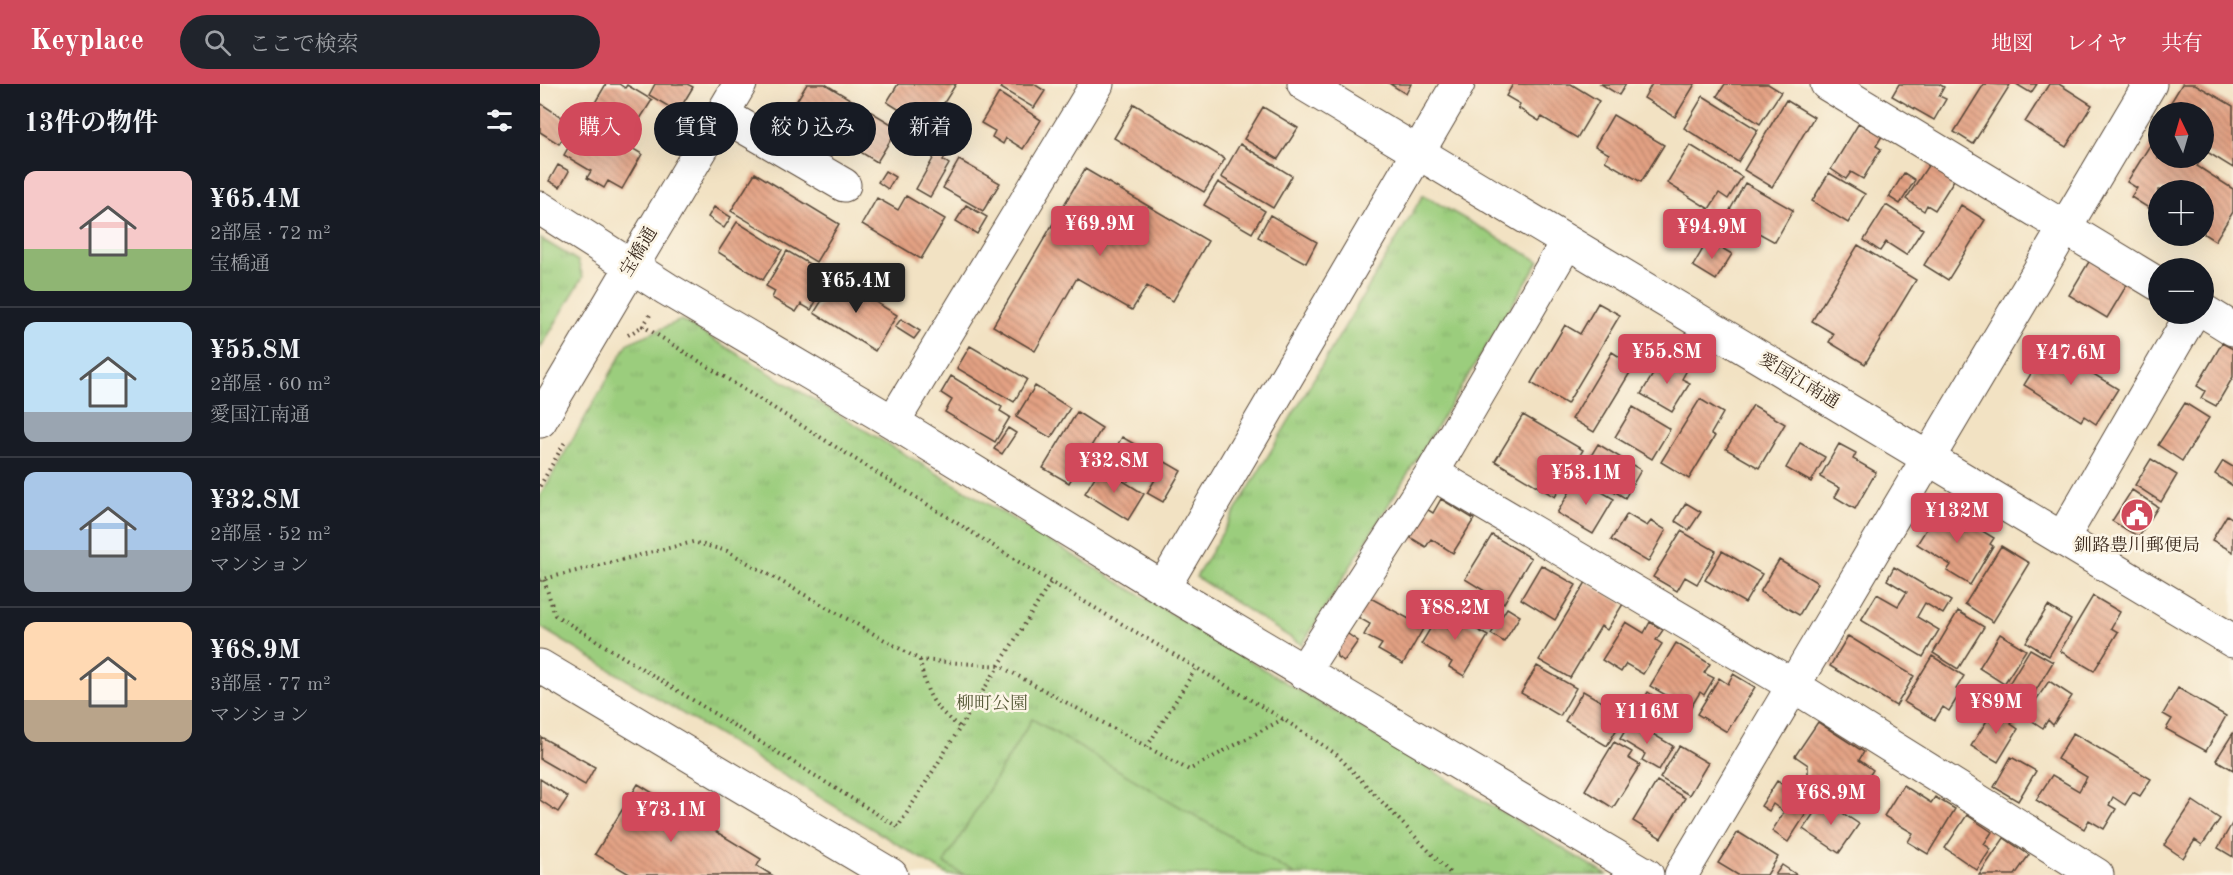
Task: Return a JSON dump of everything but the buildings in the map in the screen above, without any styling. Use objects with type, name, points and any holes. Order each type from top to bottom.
[{"type":"street","name":"宝橋通","points":[[729,102],[740,84]]},
{"type":"street","points":[[892,422],[1096,84]]},
{"type":"street","name":"愛国江南通","points":[[1304,84],[2233,641]]},
{"type":"street","points":[[1163,588],[1458,84]]},
{"type":"street","points":[[1827,84],[2148,278]]},
{"type":"street","points":[[1681,875],[2150,84]]},
{"type":"street","points":[[738,123],[844,185]]},
{"type":"street","name":"宝橋通","points":[[540,421],[697,156]]},
{"type":"street","points":[[540,208],[667,289],[892,422],[1163,588],[1647,875]]},
{"type":"street","points":[[1303,672],[1432,473],[1567,242]]},
{"type":"street","points":[[2214,317],[2233,328]]},
{"type":"street","points":[[2062,540],[2186,324]]},
{"type":"street","points":[[1432,473],[1794,686],[2097,875]]},
{"type":"street","points":[[540,666],[891,875]]},
{"type":"path","points":[[667,289],[643,326],[1051,582],[1283,719],[1336,754],[1452,875]]},
{"type":"path","points":[[1051,582],[1000,666],[962,728],[898,827],[555,615],[542,580],[693,542],[727,551],[920,660],[1000,666],[1189,770],[1283,719]]},
{"type":"path","points":[[920,660],[924,684],[941,713],[962,728]]},
{"type":"path","points":[[1147,747],[1196,668]]},
{"type":"green space","points":[[1423,195],[1539,261],[1302,645],[1196,577]]},
{"type":"green space","points":[[540,238],[578,261],[583,277],[540,349]]},
{"type":"green space","name":"柳町公園","points":[[681,320],[1607,875],[948,875],[540,627],[540,496],[628,343]]},
{"type":"green space","points":[[1032,719],[1295,875],[964,875],[944,863]]},
{"type":"place","name":"釧路豊川郵便局","points":[[2137,515]]}]
